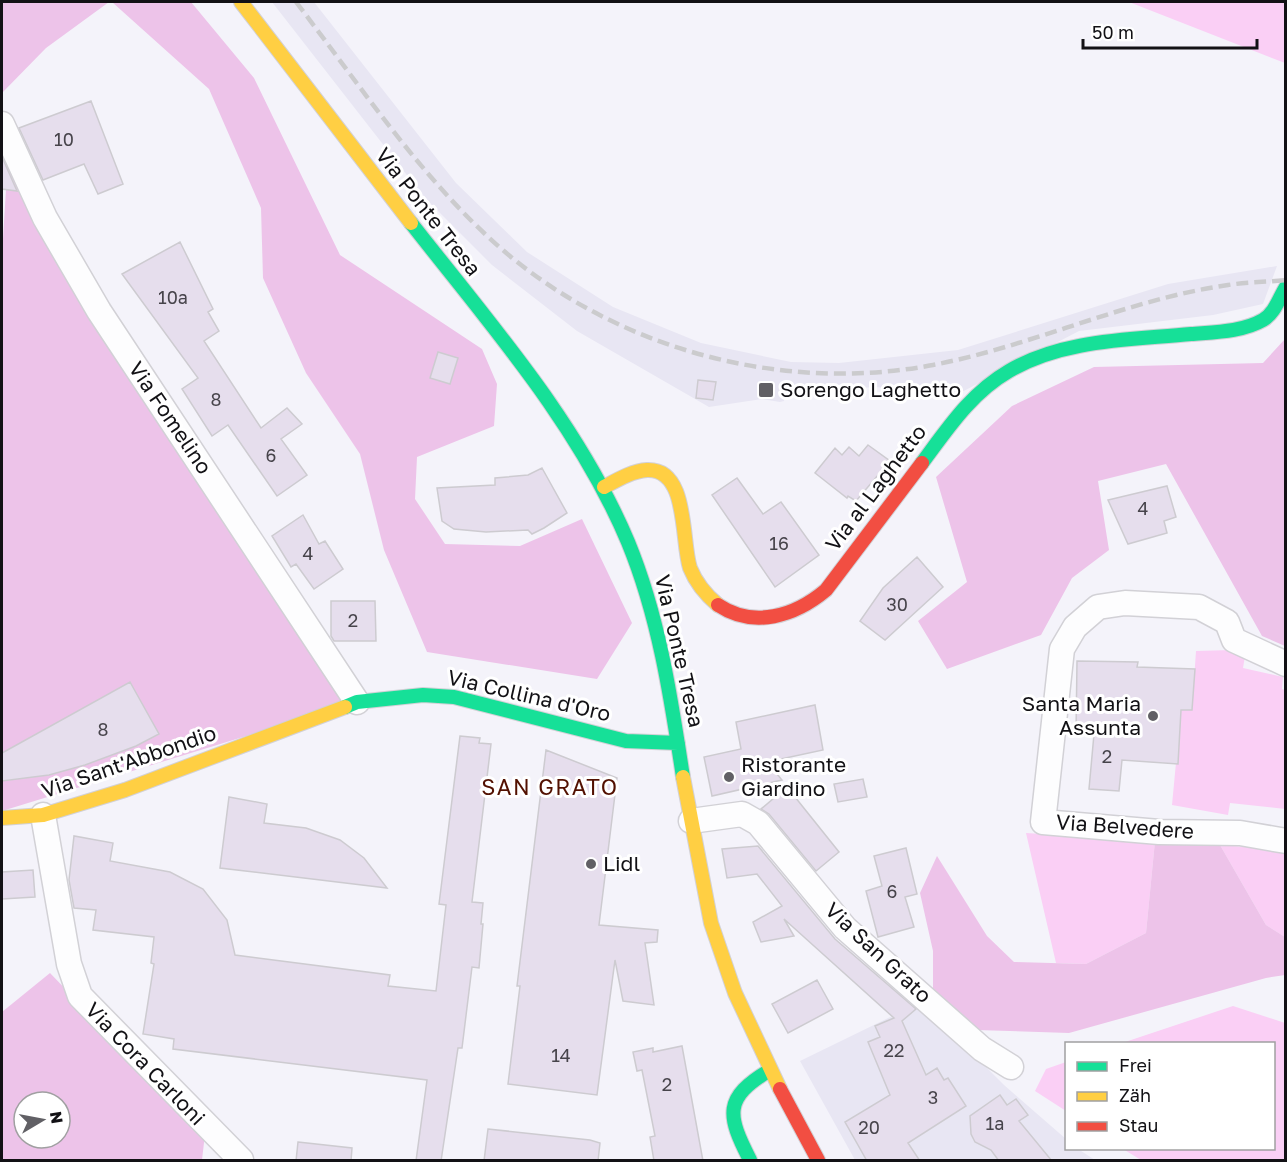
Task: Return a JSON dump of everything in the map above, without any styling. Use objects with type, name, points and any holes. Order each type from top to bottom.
[{"type":"street","name":"Via Ponte Tresa","points":[[241,2],[362,162],[538,386],[575,437],[604,487],[630,545],[648,597],[678,743],[702,887],[719,949],[770,1070],[818,1161]]},
{"type":"street","name":"Via Fomelino","points":[[2,124],[45,218],[99,311],[357,702]]},
{"type":"street","name":"Via al Laghetto","points":[[604,487],[651,469],[665,475],[677,492],[689,566],[696,581],[707,595],[724,609],[746,618],[761,619],[790,614],[811,603],[826,590],[964,406],[982,386],[1004,373],[1059,351],[1099,341],[1240,329],[1264,319],[1278,305],[1286,287]]},
{"type":"street","name":"Via Belvedere","points":[[1286,664],[1234,640],[1227,622],[1199,607],[1125,603],[1098,607],[1075,627],[1062,649],[1043,822],[1159,832],[1240,833],[1286,841]]},
{"type":"street","name":"Via Collina d'Oro","points":[[234,748],[357,702],[423,695],[454,697],[626,741],[651,744],[678,743]]},
{"type":"street","name":"Via Sant'Abbondio","points":[[2,818],[43,815],[125,790],[234,748]]},
{"type":"street","name":"Via San Grato","points":[[691,822],[742,814],[758,823],[845,928],[982,1048],[1011,1067]]},
{"type":"street","name":"Via Cora Carloni","points":[[43,815],[69,964],[80,996],[241,1161]]},
{"type":"street","points":[[750,1161],[735,1132],[733,1106],[735,1096],[745,1084],[770,1070]]},
{"type":"shaded area","points":[[2,2],[109,2],[46,48],[2,93]]},
{"type":"shaded area","points":[[112,2],[191,2],[254,78],[340,255],[482,349],[497,384],[494,426],[417,457],[415,499],[445,544],[520,546],[582,519],[632,623],[597,679],[427,652],[384,550],[360,454],[306,373],[263,278],[261,208],[209,89]]},
{"type":"shaded area","points":[[272,2],[314,2],[456,183],[527,252],[613,307],[701,343],[791,362],[839,363],[958,350],[1168,284],[1277,266],[1263,304],[1213,315],[1079,331],[956,395],[876,387],[786,392],[784,401],[780,402],[762,399],[709,407],[577,331],[492,265],[424,197]]},
{"type":"shaded area","points":[[1129,2],[1285,2],[1285,63]]},
{"type":"shaded area","points":[[9,140],[99,311],[357,702],[2,811],[2,255]]},
{"type":"shaded area","points":[[1285,339],[1285,646],[1262,636],[1166,464],[1098,481],[1109,550],[1072,578],[1041,635],[947,669],[918,621],[967,582],[936,477],[1012,406],[1094,367],[1263,363]]},
{"type":"shaded area","points":[[1232,650],[1245,656],[1243,668],[1283,677],[1282,689],[1286,690],[1285,809],[1230,803],[1228,815],[1172,805],[1181,710],[1192,710],[1196,651]]},
{"type":"shaded area","points":[[1026,833],[1155,841],[1146,933],[1086,964],[1056,963]]},
{"type":"shaded area","points":[[1155,841],[1220,845],[1266,925],[1285,937],[1285,975],[1266,978],[1069,1033],[976,1030],[933,999],[933,951],[920,893],[937,856],[987,936],[1014,962],[1086,964],[1146,933]]},
{"type":"shaded area","points":[[1220,845],[1285,850],[1285,937],[1266,925]]},
{"type":"shaded area","points":[[50,973],[205,1134],[202,1160],[2,1160],[2,1012]]},
{"type":"shaded area","points":[[921,1002],[1004,1085],[1065,1138],[1065,1150],[1080,1150],[1095,1160],[855,1160],[800,1061]]},
{"type":"shaded area","points":[[1233,1006],[1285,1023],[1285,1160],[1141,1160],[1125,1150],[1275,1150],[1275,1042],[1125,1042]]},
{"type":"shaded area","points":[[1065,1062],[1065,1110],[1035,1091],[1046,1069]]},
{"type":"building","points":[[91,101],[123,184],[98,194],[84,164],[43,180],[19,128]]},
{"type":"building","points":[[2,157],[17,191],[2,189]]},
{"type":"building","points":[[180,242],[213,309],[208,312],[219,331],[204,341],[261,428],[287,408],[302,424],[281,439],[307,475],[277,496],[228,425],[212,436],[182,389],[198,378],[122,274]]},
{"type":"building","points":[[438,352],[458,358],[450,384],[430,378]]},
{"type":"building","points":[[698,380],[716,382],[713,400],[696,398]]},
{"type":"building","points":[[868,445],[890,461],[856,501],[848,496],[847,498],[815,473],[835,448],[842,455],[849,447],[859,456]]},
{"type":"building","points":[[542,468],[567,513],[544,528],[532,534],[528,530],[486,532],[454,529],[442,521],[437,488],[495,485],[495,478],[528,475]]},
{"type":"building","points":[[737,478],[763,514],[781,502],[819,555],[775,587],[712,495]]},
{"type":"building","points":[[1167,486],[1176,517],[1164,521],[1167,533],[1128,544],[1108,500]]},
{"type":"building","points":[[303,515],[319,544],[325,541],[343,569],[314,589],[296,564],[291,567],[272,536]]},
{"type":"building","points":[[917,557],[943,587],[885,640],[860,621],[883,588]]},
{"type":"building","points":[[331,601],[375,601],[376,641],[334,641],[331,636]]},
{"type":"building","name":"Santa Maria Assunta","points":[[1077,661],[1138,662],[1137,667],[1195,669],[1192,710],[1181,710],[1178,764],[1122,760],[1119,791],[1089,789],[1094,734],[1076,734]]},
{"type":"building","points":[[130,682],[159,734],[136,746],[85,765],[49,775],[2,781],[2,753]]},
{"type":"building","points":[[815,705],[823,750],[767,762],[782,780],[712,796],[704,757],[741,749],[736,722]]},
{"type":"building","points":[[460,736],[480,738],[479,743],[491,744],[472,902],[483,903],[481,924],[483,924],[479,968],[472,967],[462,1048],[458,1048],[441,1161],[416,1161],[427,1080],[173,1049],[174,1039],[143,1034],[154,964],[151,963],[154,937],[93,930],[96,910],[74,908],[69,880],[74,836],[113,843],[110,861],[170,872],[203,889],[227,920],[235,955],[390,975],[388,986],[436,991],[446,905],[439,904]]},
{"type":"building","points":[[546,750],[617,778],[599,925],[658,930],[657,942],[645,943],[654,1005],[623,1001],[615,960],[597,1095],[508,1084],[520,986],[517,986]]},
{"type":"building","points":[[863,779],[867,797],[838,802],[834,784]]},
{"type":"building","points":[[787,787],[839,852],[816,871],[769,814],[761,809]]},
{"type":"building","points":[[229,797],[267,804],[264,823],[306,828],[340,840],[364,858],[387,888],[220,868]]},
{"type":"building","points":[[758,846],[835,939],[916,1009],[902,1021],[926,1075],[937,1068],[944,1080],[948,1078],[966,1106],[908,1143],[920,1161],[867,1161],[845,1122],[890,1095],[868,1042],[880,1037],[875,1026],[894,1018],[784,919],[794,936],[761,942],[753,922],[782,906],[757,874],[727,878],[722,849]]},
{"type":"building","points":[[906,848],[917,894],[905,897],[914,927],[878,937],[866,891],[882,886],[874,856]]},
{"type":"building","points":[[33,870],[35,897],[2,899],[2,872]]},
{"type":"building","points":[[817,980],[833,1009],[788,1033],[772,1004]]},
{"type":"building","points":[[682,1046],[703,1161],[654,1161],[650,1137],[655,1136],[642,1070],[637,1071],[633,1052],[653,1048],[653,1052]]},
{"type":"building","points":[[1000,1095],[1007,1105],[1016,1099],[1028,1115],[1019,1121],[1052,1161],[999,1161],[991,1150],[975,1142],[971,1134],[970,1116]]},
{"type":"building","points":[[488,1129],[590,1140],[600,1143],[598,1161],[484,1161]]},
{"type":"building","points":[[298,1142],[352,1148],[351,1161],[296,1161]]},
{"type":"railway","points":[[296,2],[409,151],[485,234],[531,273],[582,306],[636,332],[693,352],[752,366],[812,373],[873,373],[933,365],[970,357],[1117,311],[1191,292],[1235,284],[1286,280]]},
{"type":"traffic: fast","points":[[411,223],[501,337],[558,415],[608,498],[639,570],[656,628],[683,777]]},
{"type":"traffic: fast","points":[[922,463],[951,424],[983,390],[1009,371],[1030,360],[1074,347],[1098,343],[1219,332],[1246,327],[1267,317],[1286,287]]},
{"type":"traffic: fast","points":[[345,707],[357,702],[423,695],[454,697],[626,741],[678,743]]},
{"type":"traffic: fast","points":[[750,1160],[737,1131],[734,1109],[737,1099],[744,1090],[770,1070]]},
{"type":"traffic: slow","points":[[241,2],[411,223]]},
{"type":"traffic: slow","points":[[604,487],[630,474],[647,470],[661,473],[670,481],[677,493],[681,508],[690,568],[695,579],[718,605]]},
{"type":"traffic: slow","points":[[2,818],[43,815],[125,790],[345,707]]},
{"type":"traffic: slow","points":[[683,777],[711,923],[735,993],[780,1089]]},
{"type":"traffic: jam","points":[[718,605],[732,612],[760,618],[788,612],[814,599],[826,590],[922,463]]},
{"type":"traffic: jam","points":[[780,1089],[818,1160]]},
{"type":"place","name":"Sorengo Laghetto","points":[[766,390]]},
{"type":"place","name":"Santa Maria Assunta","points":[[1153,716]]},
{"type":"place","name":"Ristorante Giardino","points":[[729,777]]},
{"type":"place","name":"Lidl","points":[[591,864]]},
{"type":"district","name":"SAN GRATO","points":[[550,787]]}]
